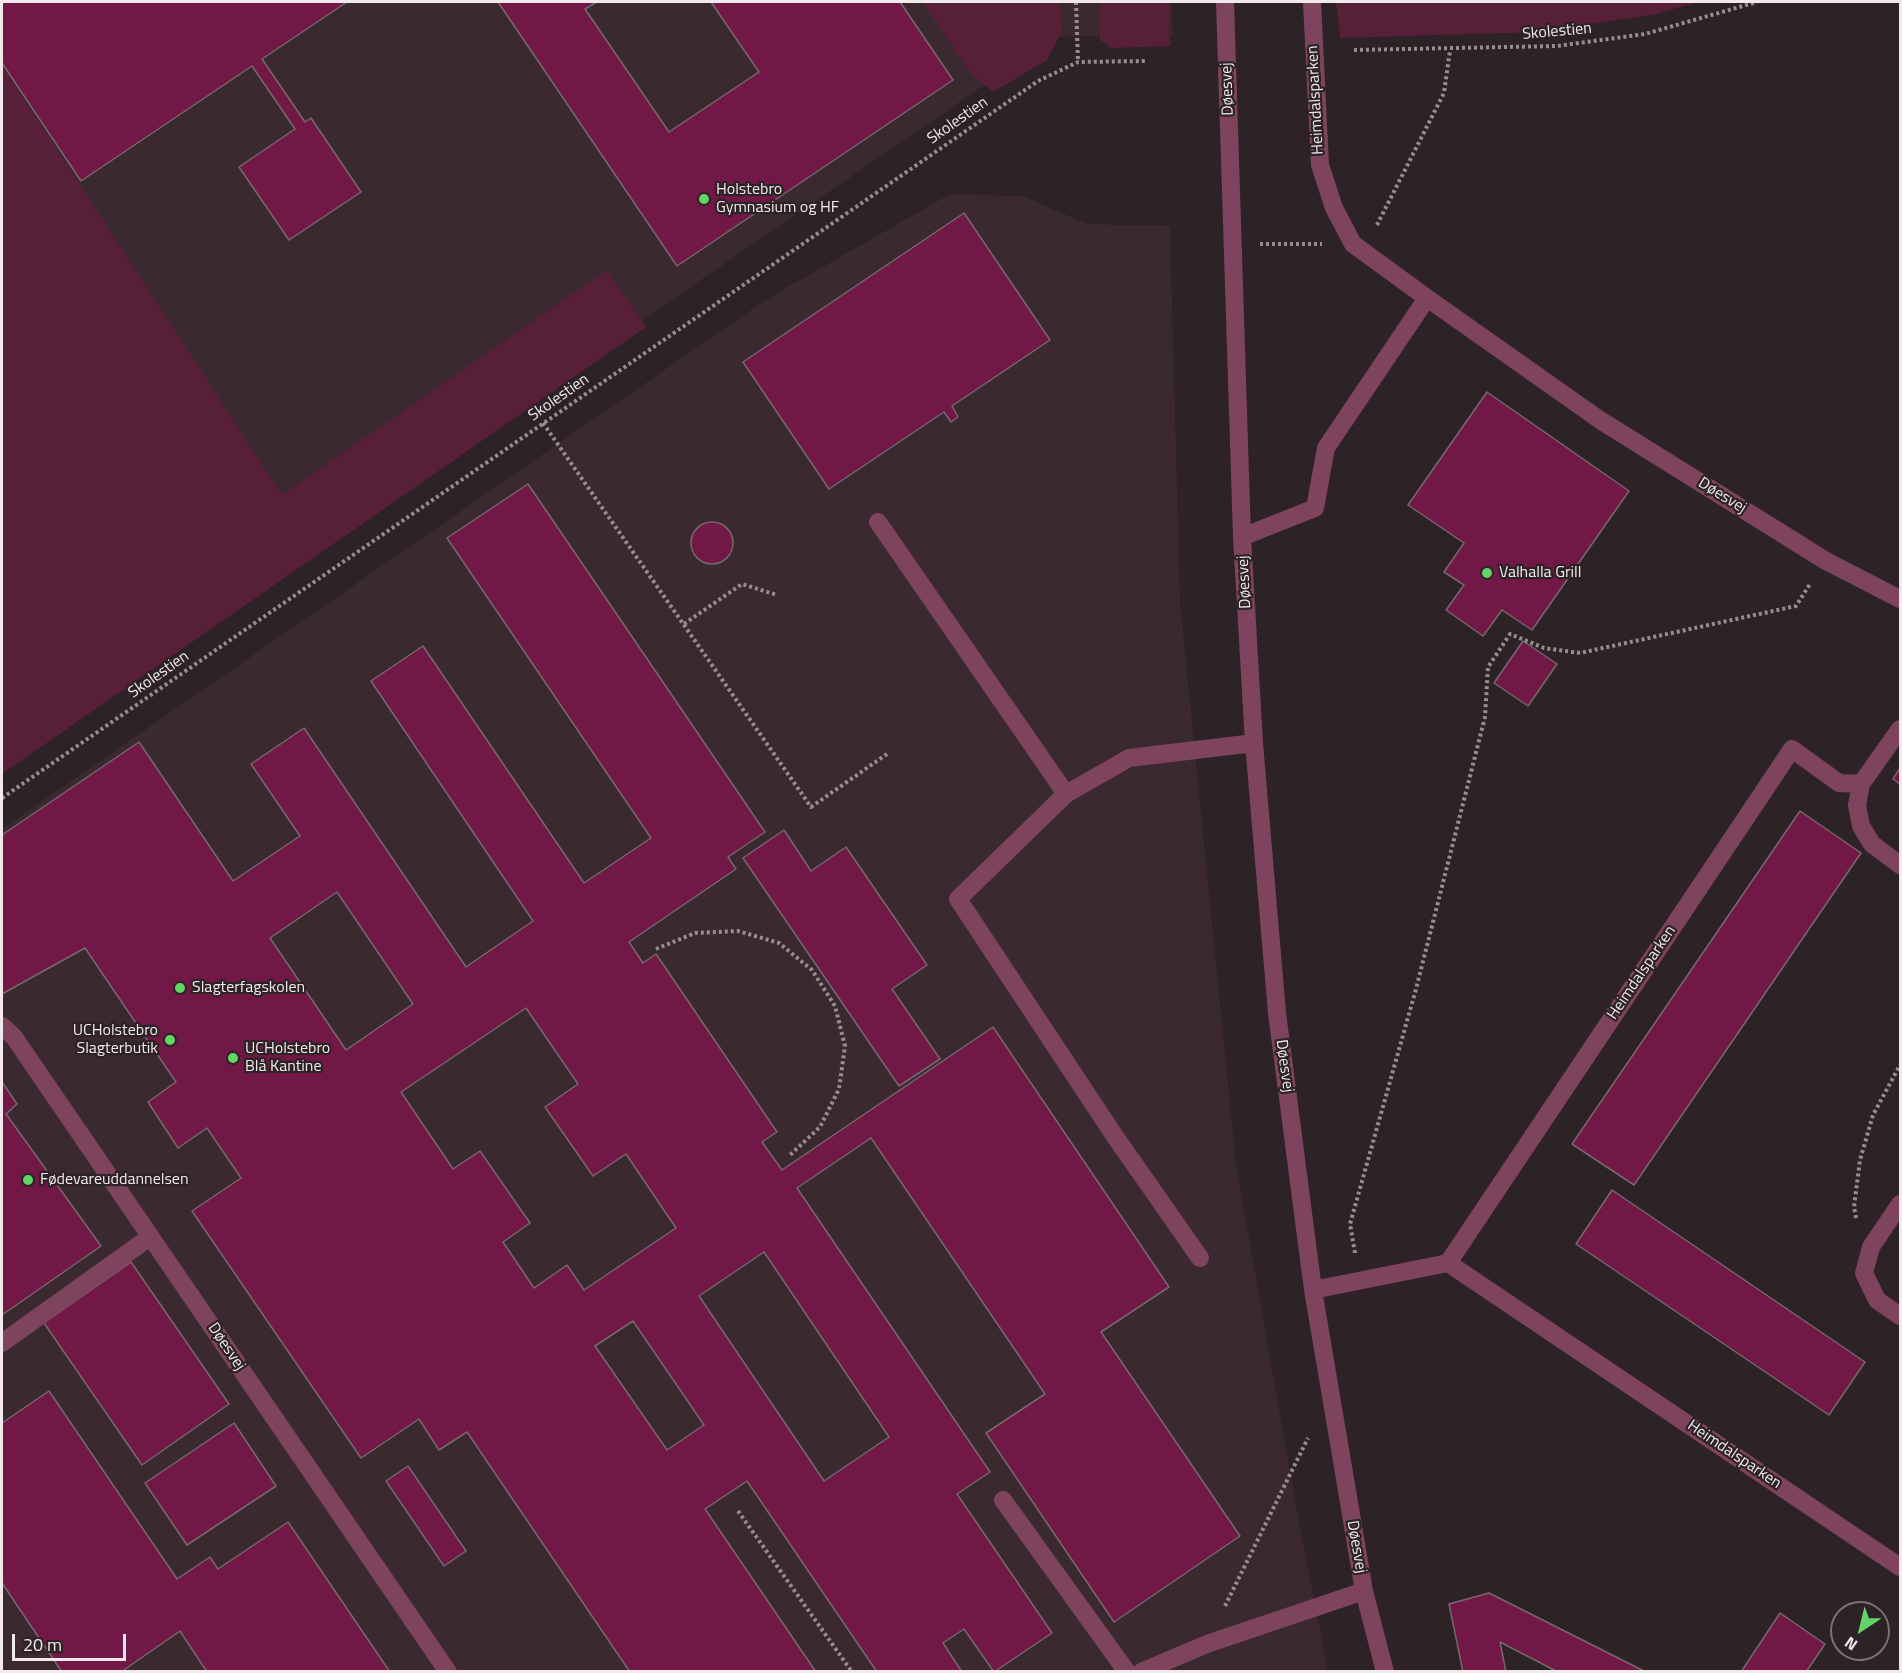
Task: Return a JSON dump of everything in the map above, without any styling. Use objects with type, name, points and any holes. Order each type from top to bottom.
[{"type":"street","name":"Døesvej","points":[[1225,2],[1242,537],[1254,743],[1277,1013],[1313,1290],[1364,1591],[1385,1671]]},
{"type":"street","name":"Heimdalsparken","points":[[1312,2],[1320,165],[1334,208],[1353,244],[1427,298]]},
{"type":"street","name":"Døesvej","points":[[1242,537],[1315,508],[1326,448],[1427,298],[1600,420],[1826,561],[1900,599]]},
{"type":"street","points":[[878,522],[1066,794]]},
{"type":"street","points":[[1900,729],[1861,784],[1857,805],[1861,826],[1872,844],[1900,865]]},
{"type":"street","points":[[1200,1258],[1108,1125],[958,899],[1066,794],[1129,758],[1254,743]]},
{"type":"street","name":"Heimdalsparken","points":[[1861,784],[1839,783],[1792,749],[1448,1263],[1900,1567]]},
{"type":"street","name":"Døesvej","points":[[2,1026],[14,1037],[448,1671]]},
{"type":"street","points":[[1900,1204],[1871,1247],[1864,1273],[1877,1300],[1900,1316]]},
{"type":"street","points":[[2,1343],[150,1237]]},
{"type":"street","points":[[1313,1290],[1448,1263]]},
{"type":"street","points":[[1003,1500],[1127,1671]]},
{"type":"street","name":"Døesvej","points":[[1141,1671],[1207,1644],[1364,1591]]},
{"type":"path","points":[[1076,2],[1078,62]]},
{"type":"path","name":"Skolestien","points":[[1354,50],[1450,50],[1557,46],[1645,34],[1757,2]]},
{"type":"path","points":[[1233,244],[1353,244],[1376,227],[1444,93],[1450,50]]},
{"type":"path","name":"Skolestien","points":[[2,798],[1038,81],[1078,62],[1145,61]]},
{"type":"path","points":[[543,423],[811,807],[887,754]]},
{"type":"path","points":[[1360,1281],[1350,1224],[1416,989],[1485,717],[1488,667],[1510,634],[1544,648],[1580,653],[1796,606],[1826,561]]},
{"type":"path","points":[[684,624],[742,584],[777,595]]},
{"type":"path","points":[[656,949],[695,933],[738,931],[778,944],[812,970],[835,1006],[845,1047],[839,1089],[820,1127],[789,1156]]},
{"type":"path","points":[[1864,1273],[1854,1207],[1860,1160],[1873,1114],[1900,1065]]},
{"type":"path","points":[[1207,1644],[1310,1433]]},
{"type":"path","points":[[738,1511],[852,1671]]},
{"type":"shaded area","points":[[2,2],[1171,2],[1173,35],[1054,37],[2,761]]},
{"type":"shaded area","points":[[922,2],[1060,2],[1062,31],[1047,60],[993,92],[971,73]]},
{"type":"shaded area","points":[[1099,2],[1169,2],[1170,46],[1112,48],[1100,40]]},
{"type":"shaded area","points":[[1336,2],[1698,2],[1656,14],[1538,32],[1340,38]]},
{"type":"shaded area","points":[[2,65],[282,495],[607,270],[646,327],[2,774]]},
{"type":"shaded area","points":[[950,194],[1023,196],[1087,224],[1170,226],[1180,601],[1236,1164],[1298,1517],[1328,1671],[2,1671],[2,829],[767,299]]},
{"type":"building","points":[[2,2],[347,2],[262,59],[305,122],[311,118],[361,192],[289,240],[239,167],[295,129],[252,66],[81,181],[2,63]]},
{"type":"building","name":"Holstebro Gymnasium og HF","points":[[498,2],[597,2],[585,9],[669,132],[759,72],[711,2],[900,2],[953,80],[677,266]]},
{"type":"building","points":[[964,213],[1050,340],[952,406],[958,417],[951,422],[944,412],[829,489],[743,362]]},
{"type":"building","points":[[1487,392],[1629,491],[1532,630],[1502,610],[1483,636],[1446,610],[1464,585],[1444,572],[1464,543],[1408,505]]},
{"type":"building","points":[[528,484],[765,832],[728,857],[736,869],[629,942],[643,963],[656,954],[777,1132],[762,1142],[782,1170],[993,1027],[1169,1287],[1101,1332],[1240,1536],[1114,1622],[986,1433],[1045,1394],[871,1138],[797,1188],[990,1472],[957,1494],[1052,1633],[994,1672],[964,1629],[943,1643],[962,1672],[877,1672],[747,1481],[705,1509],[816,1672],[630,1672],[467,1432],[439,1450],[419,1419],[361,1458],[192,1211],[241,1178],[207,1128],[178,1148],[148,1102],[176,1082],[85,948],[2,994],[2,835],[139,742],[233,881],[300,836],[251,764],[304,728],[466,967],[533,921],[371,681],[423,646],[584,883],[651,838],[447,538]],"holes":[[[337,892],[413,1004],[346,1050],[270,938]],[[526,1008],[578,1084],[545,1107],[593,1176],[626,1154],[676,1228],[584,1290],[567,1265],[534,1288],[503,1242],[530,1223],[480,1151],[453,1169],[401,1092]],[[764,1252],[889,1437],[824,1481],[699,1296]],[[633,1321],[704,1425],[667,1450],[595,1346]]]},
{"type":"building","points":[[712,522],[727,528],[733,543],[727,558],[712,564],[697,558],[691,543],[697,528]]},
{"type":"building","points":[[1523,641],[1557,664],[1528,706],[1494,683]]},
{"type":"building","points":[[1900,768],[1900,784],[1893,779]]},
{"type":"building","points":[[1800,811],[1861,853],[1634,1185],[1572,1144]]},
{"type":"building","points":[[784,830],[811,871],[846,847],[927,965],[892,989],[940,1059],[899,1086],[743,858]]},
{"type":"building","name":"Fødevareuddannelsen","points":[[2,1082],[17,1104],[6,1114],[101,1246],[2,1315]]},
{"type":"building","points":[[1612,1190],[1865,1362],[1829,1415],[1576,1244]]},
{"type":"building","points":[[131,1262],[229,1404],[142,1465],[44,1323]]},
{"type":"building","points":[[49,1391],[177,1579],[210,1557],[218,1569],[288,1522],[390,1672],[207,1672],[180,1631],[121,1672],[62,1672],[2,1583],[2,1423]]},
{"type":"building","points":[[234,1423],[276,1486],[187,1545],[145,1483]]},
{"type":"building","points":[[408,1466],[466,1551],[444,1566],[386,1481]]},
{"type":"building","points":[[1489,1593],[1646,1672],[1558,1672],[1500,1642],[1506,1672],[1463,1672],[1449,1604]]},
{"type":"building","points":[[1780,1613],[1825,1644],[1806,1672],[1741,1672]]},
{"type":"place","name":"Holstebro Gymnasium og HF","points":[[704,199]]},
{"type":"place","name":"Valhalla Grill","points":[[1487,573]]},
{"type":"place","name":"Slagterfagskolen","points":[[180,988]]},
{"type":"place","name":"UCHolstebro Slagterbutik","points":[[170,1040]]},
{"type":"place","name":"UCHolstebro Blå Kantine","points":[[233,1058]]},
{"type":"place","name":"Fødevareuddannelsen","points":[[28,1180]]}]
